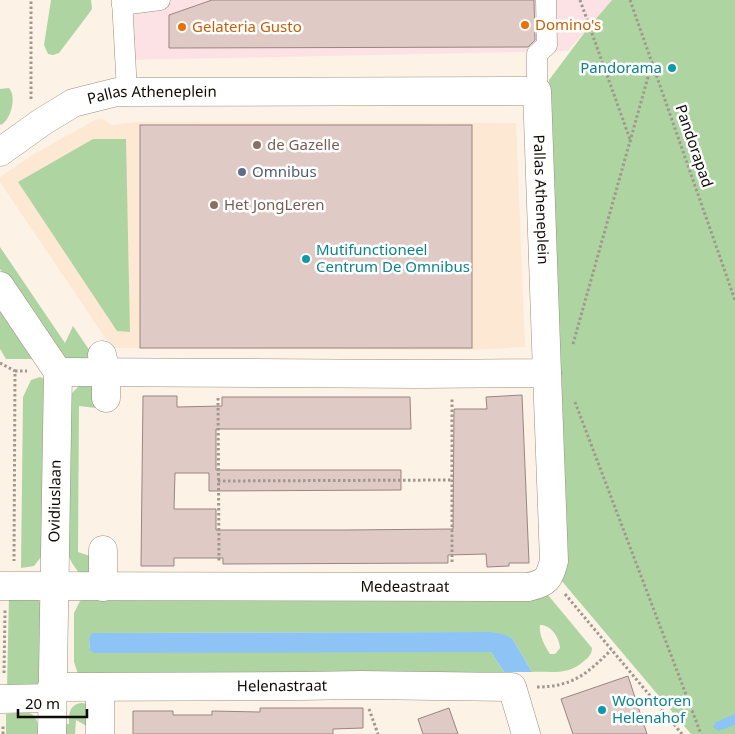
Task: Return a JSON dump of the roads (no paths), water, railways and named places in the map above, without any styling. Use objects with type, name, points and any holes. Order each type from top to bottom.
[{"type":"street","points":[[127,91],[122,3],[160,0]]},
{"type":"street","points":[[537,91],[537,54],[547,45],[546,0]]},
{"type":"street","name":"Pallas Atheneplein","points":[[0,152],[42,122],[73,103],[98,95],[127,91],[537,91],[547,373]]},
{"type":"street","points":[[0,286],[58,372],[105,374],[547,373]]},
{"type":"street","name":"Ovidiuslaan","points":[[52,734],[58,372]]},
{"type":"street","name":"Medeastraat","points":[[6,586],[528,587],[539,585],[550,576],[554,561],[547,373]]},
{"type":"street","points":[[103,550],[103,587]]},
{"type":"street","name":"Helenastraat","points":[[2,699],[100,687],[361,685],[512,687],[526,734]]},
{"type":"street","points":[[100,687],[100,734]]},
{"type":"water","points":[[492,632],[512,638],[532,672],[504,672],[491,652],[94,653],[90,650],[89,638],[92,633]]},
{"type":"water","points":[[735,714],[735,725],[718,731],[713,727],[716,722]]},
{"type":"place","name":"Domino's","points":[[525,25]]},
{"type":"place","name":"Gelateria Gusto","points":[[182,27]]},
{"type":"place","name":"Pandorama","points":[[672,68]]},
{"type":"place","name":"de Gazelle","points":[[257,145]]},
{"type":"place","name":"Omnibus","points":[[242,172]]},
{"type":"place","name":"Het JongLeren","points":[[214,205]]},
{"type":"place","name":"Mutifunctioneel Centrum De Omnibus","points":[[306,259]]},
{"type":"place","name":"Woontoren Helenahof","points":[[602,710]]}]
